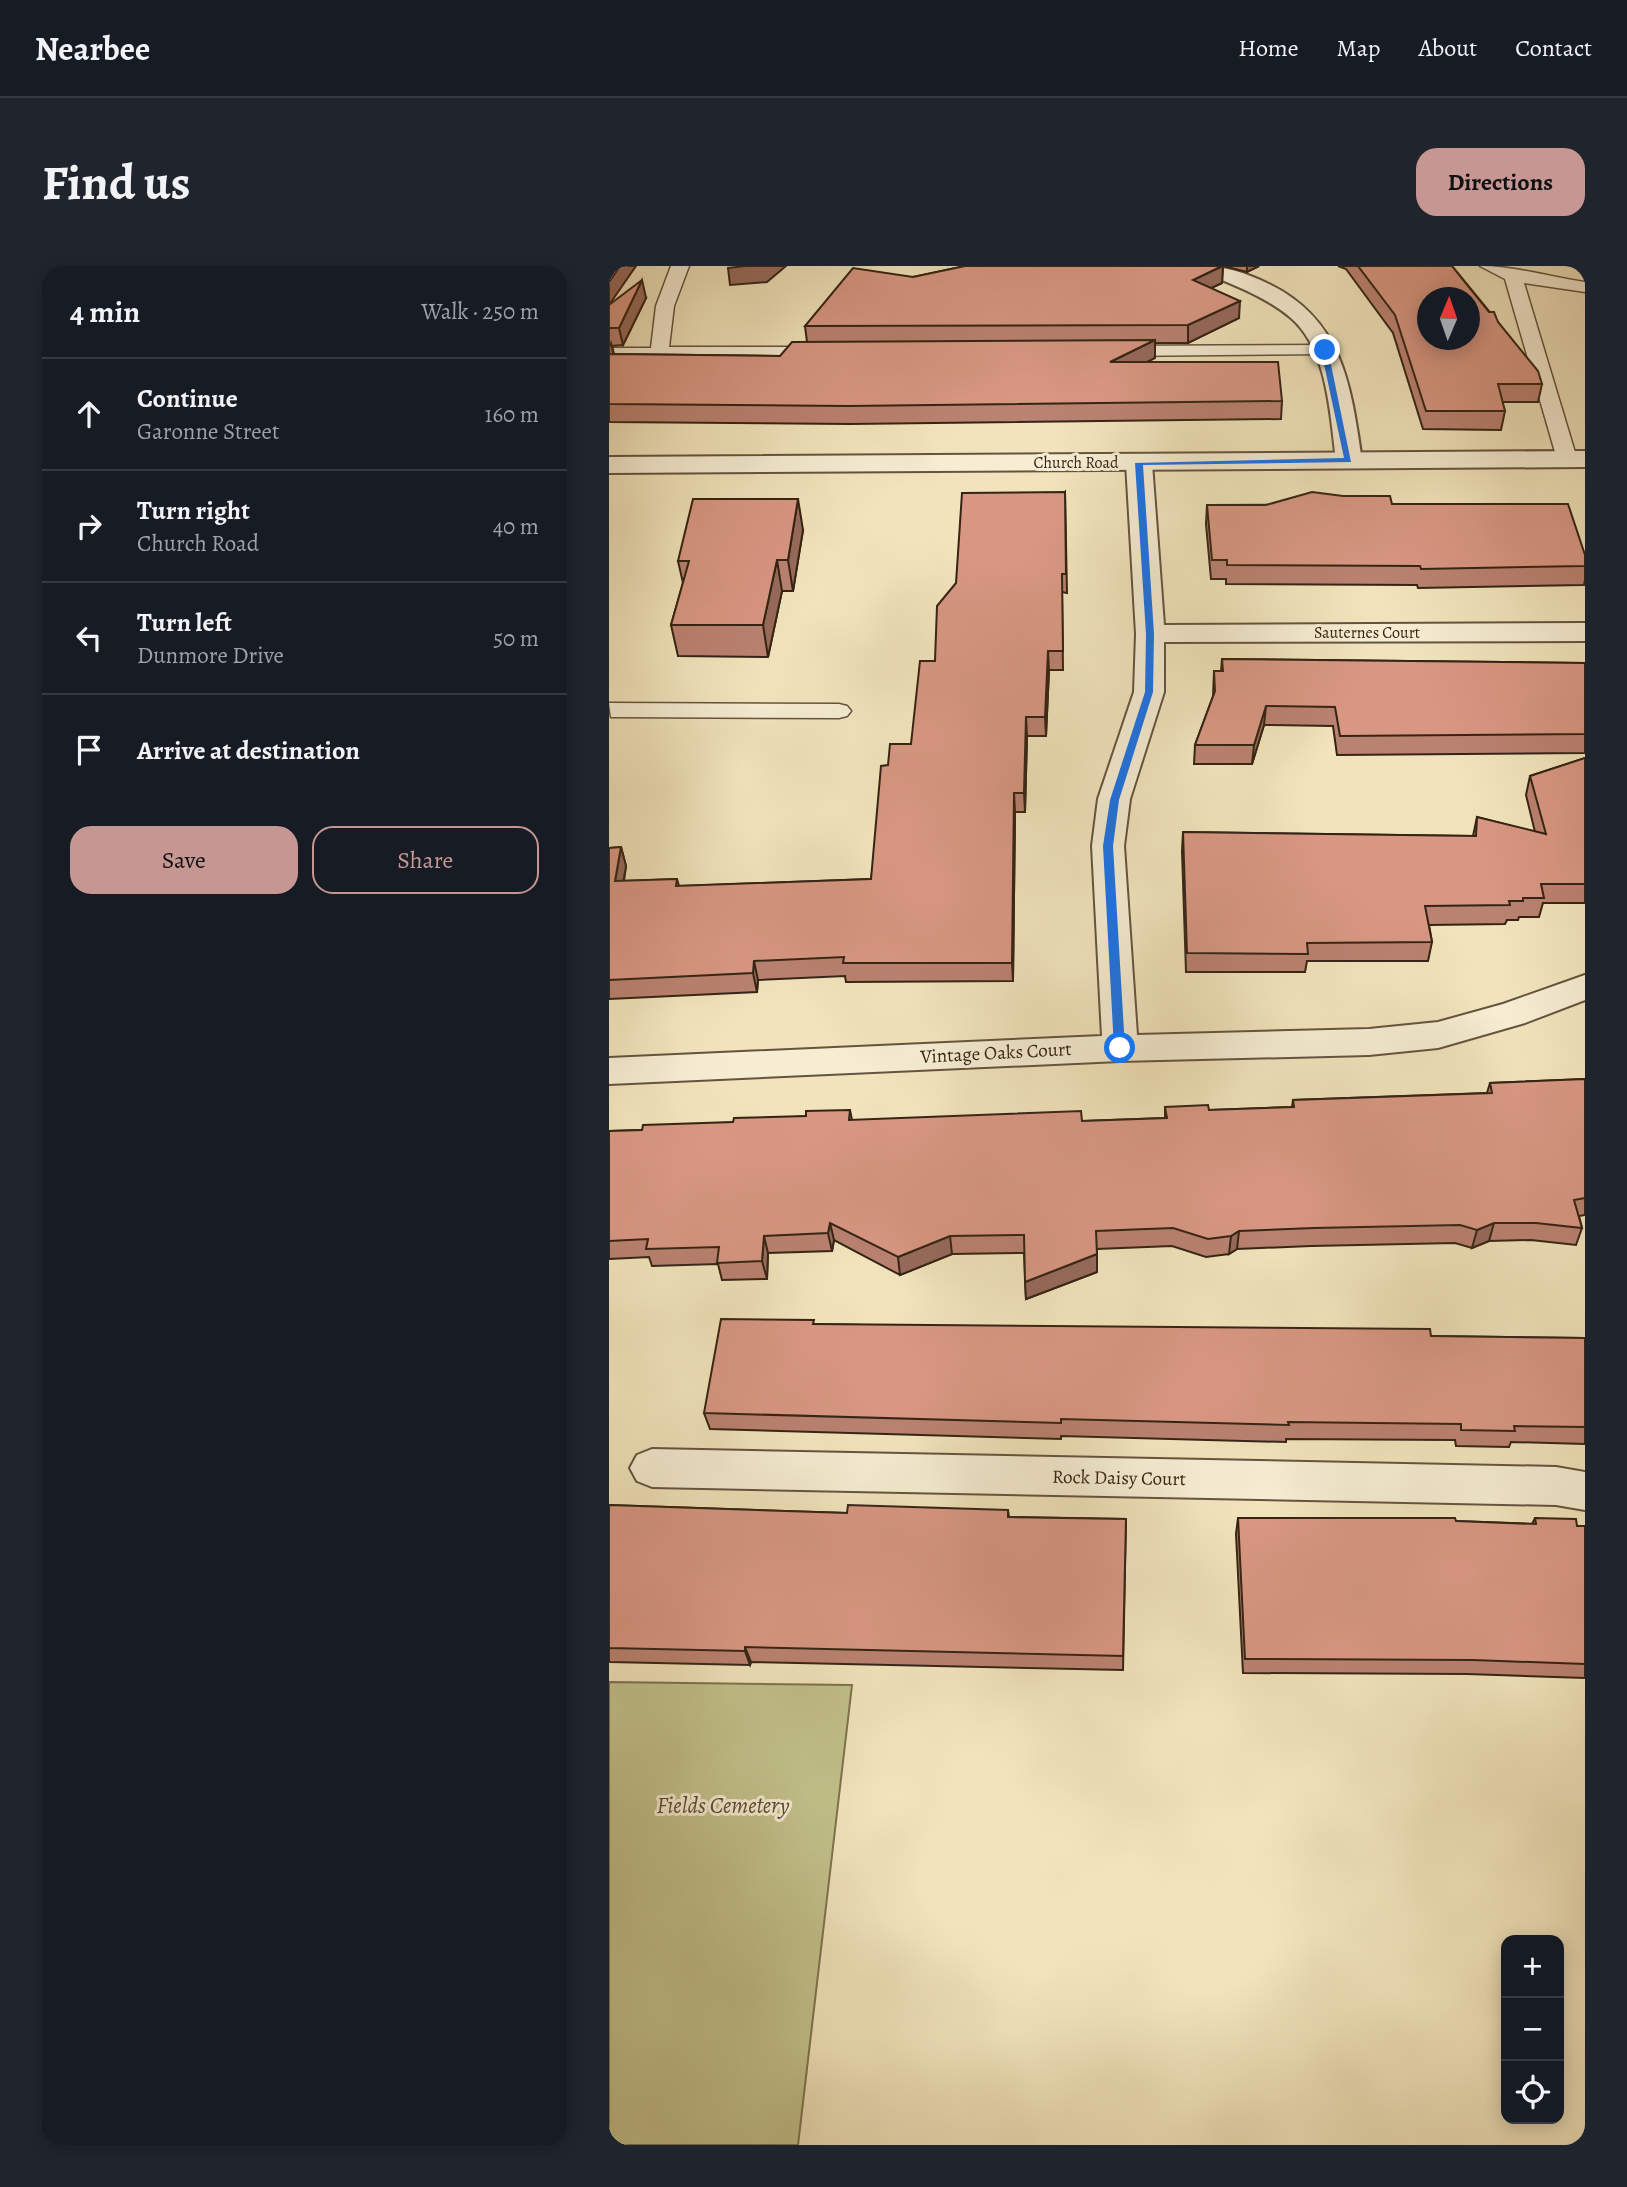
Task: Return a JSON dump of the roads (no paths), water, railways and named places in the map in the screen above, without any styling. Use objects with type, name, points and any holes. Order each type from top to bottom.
[{"type":"street","points":[[1208,266],[1265,292],[1293,309],[1312,326],[1325,350],[1349,460]]},
{"type":"street","name":"Church Road","points":[[609,465],[1576,460]]},
{"type":"street","points":[[1120,1048],[1108,846],[1114,800],[1149,692],[1150,634],[1139,463]]},
{"type":"street","name":"Sauternes Court","points":[[1150,634],[1585,632]]},
{"type":"street","name":"Vintage Oaks Court","points":[[609,1071],[1120,1048],[1369,1042],[1438,1035],[1513,1014],[1585,987]]},
{"type":"street","name":"Rock Daisy Court","points":[[652,1468],[1542,1486],[1585,1491]]},
{"type":"lane","points":[[659,353],[663,313],[680,266]]},
{"type":"lane","points":[[1489,266],[1513,276],[1585,287]]},
{"type":"lane","points":[[1513,276],[1576,460]]},
{"type":"lane","points":[[1103,351],[1325,350]]},
{"type":"lane","points":[[609,352],[839,352]]},
{"type":"lane","points":[[611,710],[839,711]]},
{"type":"park label","name":"Fields Cemetery","points":[[723,1805]]}]
